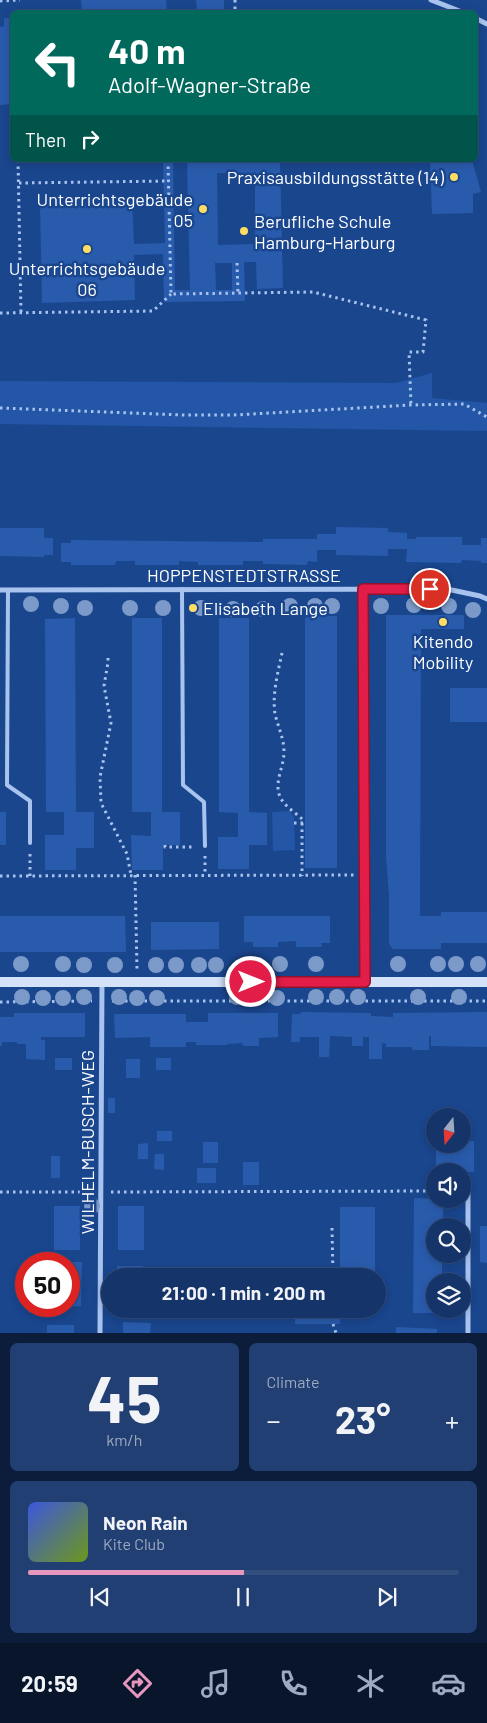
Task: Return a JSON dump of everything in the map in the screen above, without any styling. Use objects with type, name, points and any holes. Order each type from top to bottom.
[{"type":"main road","points":[[0,982],[487,982]]},
{"type":"street","points":[[431,0],[457,10]]},
{"type":"street","points":[[363,589],[365,982]]},
{"type":"street","name":"HOPPENSTEDTSTRASSE","points":[[0,590],[446,589],[487,599]]},
{"type":"street","name":"WILHELM-BUSCH-WEG","points":[[100,1333],[102,982]]},
{"type":"street","points":[[468,1208],[468,1333]]},
{"type":"lane","points":[[182,589],[183,785],[204,802],[205,846]]},
{"type":"lane","points":[[8,590],[7,785],[30,800],[30,843]]},
{"type":"path","points":[[0,1],[20,0]]},
{"type":"path","points":[[18,162],[21,313]]},
{"type":"path","points":[[168,162],[171,294]]},
{"type":"path","points":[[19,184],[169,181]]},
{"type":"path","points":[[237,263],[238,293]]},
{"type":"path","points":[[0,313],[153,311],[171,294],[313,292],[426,320],[423,352],[409,352],[411,405]]},
{"type":"path","points":[[0,408],[234,415],[411,405],[464,404],[487,417]]},
{"type":"path","points":[[282,653],[275,698],[276,715],[284,743],[278,784],[279,795],[283,803],[302,819],[302,876]]},
{"type":"path","points":[[108,658],[104,686],[111,723],[100,777],[101,803],[127,854],[133,875],[137,982]]},
{"type":"path","points":[[294,823],[303,823]]},
{"type":"path","points":[[30,843],[30,876]]},
{"type":"path","points":[[165,845],[167,847],[205,846]]},
{"type":"path","points":[[205,862],[205,876]]},
{"type":"path","points":[[0,876],[365,875]]},
{"type":"path","points":[[106,1001],[487,1000]]},
{"type":"path","points":[[0,1002],[95,1001]]},
{"type":"path","points":[[0,1192],[426,1191]]},
{"type":"path","points":[[332,1228],[333,1268]]},
{"type":"path","points":[[333,1324],[336,1333]]},
{"type":"shaded area","points":[[432,373],[432,398],[487,403],[487,431],[0,424],[0,381],[396,383]]},
{"type":"shaded area","points":[[290,811],[294,818],[295,850],[273,851],[272,812]]},
{"type":"building","points":[[81,0],[166,0],[167,10],[82,10]]},
{"type":"building","points":[[196,0],[224,0],[224,10],[197,10]]},
{"type":"building","points":[[4,18],[10,18],[10,104],[0,105],[0,27],[4,26]]},
{"type":"building","points":[[163,162],[173,162],[175,290],[190,290],[187,162],[280,162],[283,288],[257,289],[256,262],[244,262],[245,301],[164,302],[163,254],[134,255],[135,300],[42,303],[40,204],[132,201],[134,244],[165,243]],"holes":[[[217,173],[255,173],[255,244],[218,245]],[[215,263],[232,263],[232,290],[216,290]]]},
{"type":"building","name":"Praxisausbildungsstätte (14)","points":[[430,162],[473,162],[481,192],[473,194],[473,213],[432,214]]},
{"type":"building","points":[[336,527],[388,528],[388,532],[407,533],[407,539],[416,539],[416,537],[462,537],[462,545],[481,545],[481,538],[487,538],[487,563],[462,560],[461,563],[406,562],[407,549],[388,549],[388,556],[336,555],[336,550],[317,550],[317,562],[308,561],[307,565],[263,564],[263,561],[243,561],[243,565],[198,565],[198,562],[179,561],[179,565],[135,565],[135,561],[116,561],[115,565],[71,565],[71,562],[61,562],[61,543],[71,543],[71,540],[263,542],[263,539],[317,539],[317,534],[336,534]]},
{"type":"building","points":[[0,528],[44,528],[44,538],[53,538],[53,555],[44,555],[44,557],[0,556]]},
{"type":"building","points":[[386,615],[464,615],[464,629],[421,629],[420,916],[441,916],[441,912],[487,912],[487,943],[441,943],[441,949],[393,949],[389,944],[389,896],[386,856]]},
{"type":"building","points":[[305,616],[337,616],[337,868],[305,868]]},
{"type":"building","points":[[75,618],[76,812],[94,812],[94,848],[76,848],[76,870],[45,870],[45,835],[64,835],[64,812],[46,812],[45,619]]},
{"type":"building","points":[[132,618],[162,618],[162,812],[180,812],[180,845],[163,845],[163,870],[132,870],[131,835],[151,836],[151,812],[132,812]]},
{"type":"building","points":[[219,618],[249,618],[249,812],[267,813],[267,845],[249,845],[249,869],[218,869],[218,837],[238,837],[238,813],[219,812]]},
{"type":"building","points":[[450,688],[487,688],[487,722],[450,722]]},
{"type":"building","points":[[0,812],[6,812],[6,845],[0,845]]},
{"type":"building","points":[[0,916],[125,916],[126,952],[0,952]]},
{"type":"building","points":[[244,916],[330,916],[330,943],[321,943],[322,947],[296,947],[296,941],[278,942],[278,947],[253,947],[253,942],[244,942]]},
{"type":"building","points":[[151,922],[219,922],[219,949],[151,950]]},
{"type":"building","points":[[300,1012],[371,1013],[371,1016],[393,1017],[393,1013],[487,1012],[487,1047],[431,1046],[431,1036],[429,1036],[429,1050],[412,1050],[412,1047],[386,1047],[386,1044],[382,1043],[382,1059],[369,1059],[369,1037],[363,1037],[363,1046],[352,1046],[352,1037],[330,1036],[329,1057],[319,1057],[319,1037],[300,1037],[300,1042],[291,1042],[292,1014],[301,1014]]},
{"type":"building","points":[[14,1013],[85,1013],[85,1037],[41,1037],[41,1040],[45,1040],[45,1060],[26,1059],[26,1044],[2,1042],[2,1046],[0,1046],[0,1017],[14,1017]]},
{"type":"building","points":[[208,1013],[278,1013],[278,1037],[259,1038],[259,1046],[243,1046],[242,1043],[196,1045],[196,1042],[186,1042],[186,1047],[150,1047],[150,1037],[115,1038],[114,1014],[186,1014],[186,1022],[208,1022]]},
{"type":"building","points":[[55,1058],[72,1058],[72,1070],[55,1070]]},
{"type":"building","points":[[156,1058],[171,1058],[171,1070],[156,1070]]},
{"type":"building","points":[[126,1059],[140,1059],[140,1078],[126,1078]]},
{"type":"building","points":[[108,1098],[115,1098],[115,1113],[108,1113]]},
{"type":"building","points":[[157,1131],[172,1131],[172,1141],[157,1141]]},
{"type":"building","points":[[471,1141],[474,1141],[474,1172],[471,1172],[471,1163],[436,1163],[436,1153],[471,1153]]},
{"type":"building","points":[[203,1142],[218,1142],[218,1163],[203,1163]]},
{"type":"building","points":[[148,1143],[148,1159],[138,1159],[138,1144]]},
{"type":"building","points":[[155,1154],[164,1154],[164,1170],[154,1169]]},
{"type":"building","points":[[51,1156],[60,1156],[60,1178],[51,1178]]},
{"type":"building","points":[[243,1162],[259,1162],[259,1185],[243,1185]]},
{"type":"building","points":[[197,1168],[216,1168],[216,1183],[197,1183]]},
{"type":"building","points":[[414,1198],[426,1198],[426,1208],[443,1208],[443,1218],[426,1218],[426,1263],[442,1263],[442,1273],[426,1273],[426,1313],[413,1313]]},
{"type":"building","points":[[54,1206],[80,1206],[80,1250],[54,1250]]},
{"type":"building","points":[[118,1206],[144,1206],[144,1250],[118,1250]]},
{"type":"building","points":[[340,1207],[375,1207],[375,1268],[340,1268]]},
{"type":"building","points":[[480,1226],[487,1226],[487,1263],[480,1262]]},
{"type":"building","points":[[80,1262],[82,1262],[81,1306]]},
{"type":"building","points":[[117,1266],[143,1266],[143,1268],[117,1268]]},
{"type":"building","points":[[295,1318],[340,1318],[340,1324],[295,1324]]},
{"type":"building","points":[[123,1322],[151,1323],[150,1333],[123,1333]]},
{"type":"building","points":[[47,1325],[74,1325],[74,1333],[47,1333]]},
{"type":"building","points":[[396,1327],[437,1329],[437,1333],[396,1333]]},
{"type":"place","name":"Praxisausbildungsstätte (14)","points":[[454,177]]},
{"type":"place","name":"Unterrichtsgebäude 05","points":[[203,209]]},
{"type":"place","name":"Berufliche Schule Hamburg-Harburg","points":[[244,231]]},
{"type":"place","name":"Unterrichtsgebäude 06","points":[[87,249]]},
{"type":"place","name":"Elisabeth Lange","points":[[193,608]]},
{"type":"place","name":"Kitendo Mobility","points":[[443,622]]},
{"type":"route","points":[[251,982],[365,982],[363,589],[430,589]]}]
